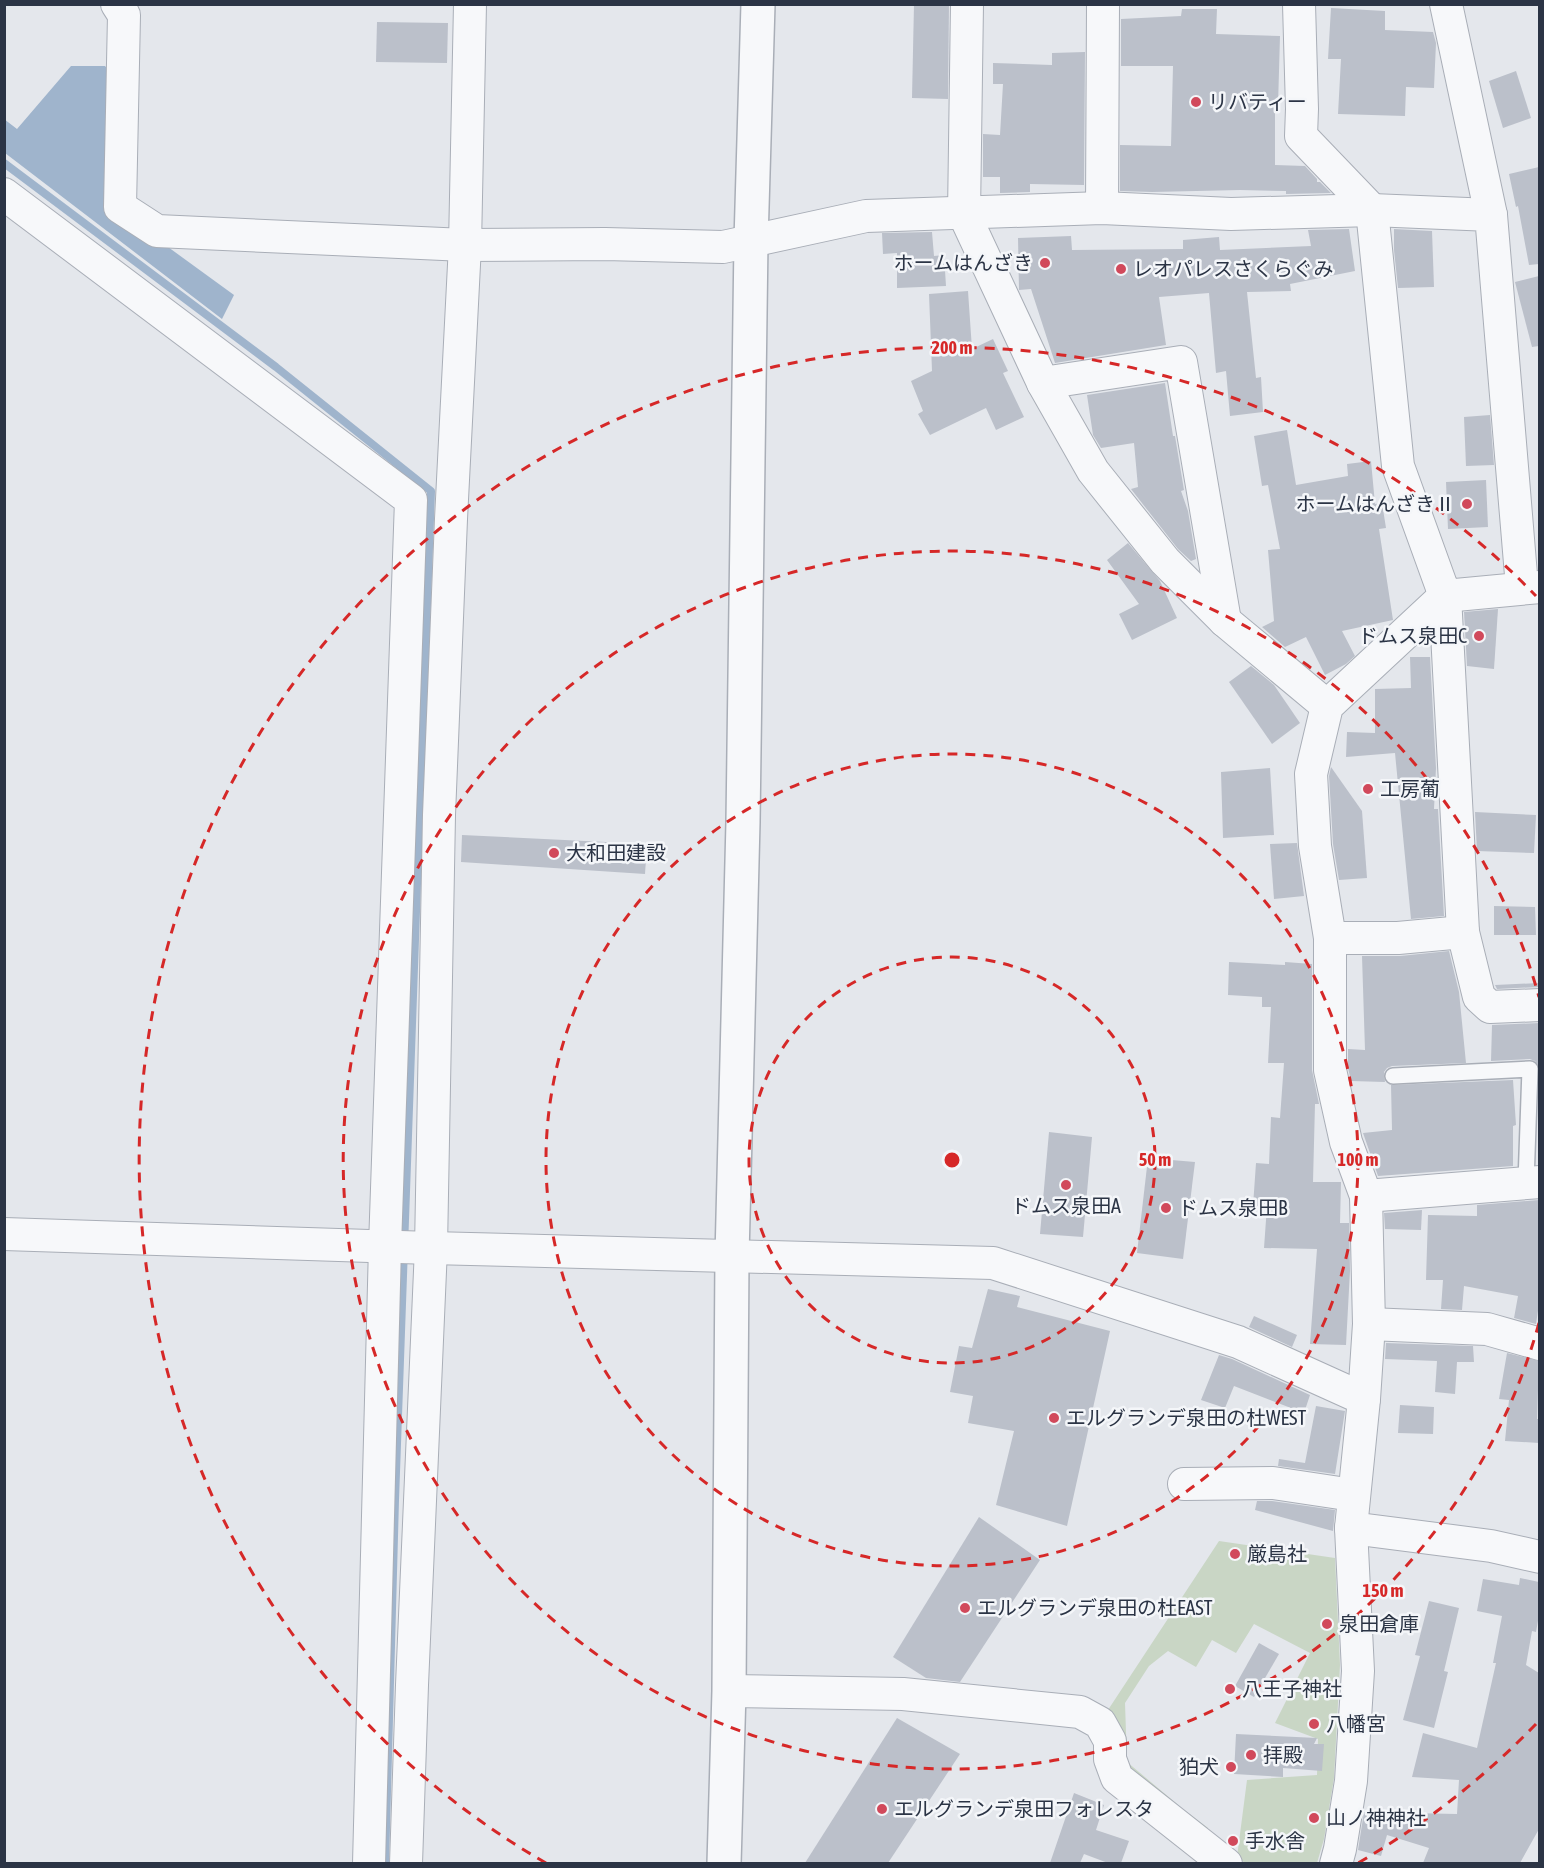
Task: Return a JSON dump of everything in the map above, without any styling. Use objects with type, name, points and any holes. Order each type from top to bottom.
[{"type":"street","points":[[117,4],[124,15],[120,207],[157,231],[465,245],[605,244],[723,247],[866,216],[1102,208],[1231,214],[1372,210],[1491,215]]},
{"type":"street","points":[[406,1863],[431,1248],[439,815],[465,245],[470,4]]},
{"type":"street","points":[[724,1863],[729,1691],[732,1256],[742,822],[751,241],[758,4]]},
{"type":"street","points":[[967,4],[964,214],[1043,383],[1093,471],[1166,561],[1225,621],[1328,706]]},
{"type":"street","points":[[1102,208],[1103,4]]},
{"type":"street","points":[[1299,4],[1302,109],[1300,136],[1372,210],[1398,466],[1445,596],[1463,932],[1479,997],[1490,1007],[1539,1005]]},
{"type":"street","points":[[1336,1863],[1351,1781],[1358,1671],[1351,1528],[1369,1324],[1366,1196],[1346,1142],[1330,1070],[1330,938],[1315,846],[1311,774],[1328,706],[1445,596],[1531,587],[1491,215],[1446,4]]},
{"type":"street","points":[[4,194],[411,500],[386,1246],[369,1863]]},
{"type":"street","points":[[1043,383],[1181,362],[1225,621]]},
{"type":"street","points":[[410,518],[451,519]]},
{"type":"street","points":[[1330,938],[1398,938],[1463,932]]},
{"type":"street","points":[[1366,1196],[1533,1182]]},
{"type":"street","points":[[4,1234],[993,1263],[1238,1342],[1364,1399]]},
{"type":"street","points":[[1369,1324],[1487,1329],[1539,1344]]},
{"type":"street","points":[[1184,1484],[1273,1483],[1353,1495]]},
{"type":"street","points":[[1351,1528],[1491,1546],[1539,1557]]},
{"type":"street","points":[[729,1691],[903,1694],[1080,1712],[1100,1723],[1110,1741],[1110,1759],[1118,1778],[1226,1863]]},
{"type":"lane","points":[[1393,1076],[1530,1069],[1533,1182]]},
{"type":"green space","points":[[1219,1541],[1335,1558],[1340,1665],[1334,1778],[1324,1839],[1317,1863],[1245,1863],[1237,1857],[1247,1780],[1317,1775],[1318,1739],[1275,1723],[1310,1653],[1254,1624],[1236,1653],[1212,1640],[1196,1667],[1168,1651],[1149,1666],[1125,1703],[1127,1762],[1208,1828],[1208,1836],[1119,1764],[1106,1713]]},
{"type":"water","points":[[71,66],[105,66],[123,87],[124,215],[234,295],[222,319],[5,153],[4,119],[17,129]]},
{"type":"building","points":[[914,4],[949,4],[948,99],[912,98]]},
{"type":"building","points":[[1331,8],[1385,11],[1385,30],[1433,32],[1436,43],[1434,88],[1406,87],[1405,116],[1338,114],[1341,59],[1328,59]]},
{"type":"building","points":[[1182,9],[1217,9],[1216,34],[1280,36],[1278,106],[1275,106],[1275,165],[1305,166],[1317,182],[1320,182],[1331,193],[1286,194],[1286,191],[1240,190],[1120,191],[1120,145],[1171,146],[1173,66],[1121,66],[1121,19],[1181,16]]},
{"type":"building","points":[[377,22],[448,23],[447,63],[376,62]]},
{"type":"building","points":[[1085,52],[1084,185],[1030,184],[1030,192],[1000,193],[1000,177],[983,177],[983,134],[1000,135],[1003,84],[993,84],[993,63],[1052,65],[1052,53]]},
{"type":"building","points":[[1516,71],[1531,118],[1503,128],[1489,81]]},
{"type":"building","points":[[1539,167],[1539,264],[1529,265],[1518,206],[1516,207],[1509,174]]},
{"type":"building","points":[[1349,229],[1355,271],[1290,284],[1291,291],[1247,292],[1256,378],[1261,377],[1263,412],[1230,416],[1226,371],[1216,373],[1209,293],[1159,297],[1166,345],[1055,363],[1031,289],[1019,290],[1018,238],[1071,236],[1072,250],[1183,249],[1183,240],[1219,237],[1220,250],[1311,246],[1308,230]]},
{"type":"building","points":[[1394,229],[1432,231],[1434,287],[1398,288]]},
{"type":"building","points":[[932,232],[934,256],[944,255],[946,286],[897,288],[897,253],[883,254],[882,233]]},
{"type":"building","points":[[1539,276],[1539,346],[1532,347],[1515,282]]},
{"type":"building","points":[[968,291],[972,349],[993,339],[1008,371],[1003,373],[1024,417],[996,430],[986,408],[930,435],[918,414],[923,411],[911,381],[932,371],[929,294]]},
{"type":"building","points":[[1165,383],[1184,490],[1181,491],[1188,511],[1196,559],[1191,561],[1178,549],[1131,489],[1138,487],[1134,443],[1101,448],[1093,435],[1087,395]]},
{"type":"building","points":[[1490,415],[1494,465],[1466,466],[1464,417]]},
{"type":"building","points":[[1287,430],[1296,485],[1348,476],[1347,464],[1371,461],[1375,504],[1382,503],[1386,528],[1379,529],[1393,620],[1342,631],[1355,656],[1346,664],[1325,675],[1306,637],[1285,647],[1262,627],[1274,621],[1268,550],[1280,549],[1268,485],[1262,486],[1254,436]]},
{"type":"building","name":"ホームはんざきⅡ","points":[[1486,480],[1488,527],[1448,529],[1446,482]]},
{"type":"building","points":[[1128,543],[1160,581],[1177,618],[1132,640],[1119,614],[1139,604],[1107,560]]},
{"type":"building","name":"ドムス泉田C","points":[[1498,609],[1494,669],[1467,666],[1464,612]]},
{"type":"building","points":[[1410,657],[1430,657],[1436,768],[1434,809],[1438,809],[1444,916],[1411,919],[1395,753],[1346,757],[1347,732],[1375,733],[1375,689],[1411,688]]},
{"type":"building","points":[[1251,666],[1274,685],[1300,723],[1272,744],[1229,682]]},
{"type":"building","points":[[1331,767],[1362,811],[1367,878],[1339,880],[1333,844],[1329,776]]},
{"type":"building","points":[[1270,768],[1274,835],[1223,838],[1221,772]]},
{"type":"building","points":[[1475,812],[1536,815],[1534,853],[1477,851]]},
{"type":"building","name":"大和田建設","points":[[462,835],[647,844],[645,874],[461,862]]},
{"type":"building","points":[[1297,843],[1304,896],[1274,899],[1270,844]]},
{"type":"building","points":[[1494,906],[1535,907],[1536,935],[1494,935]]},
{"type":"building","points":[[1449,951],[1459,992],[1466,1063],[1392,1066],[1384,1072],[1385,1082],[1351,1081],[1348,1049],[1365,1050],[1362,956],[1400,956]]},
{"type":"building","points":[[1229,962],[1312,964],[1312,1070],[1319,1104],[1315,1104],[1313,1182],[1341,1182],[1340,1223],[1349,1223],[1350,1271],[1346,1345],[1310,1344],[1317,1249],[1264,1248],[1267,1206],[1253,1206],[1256,1163],[1269,1164],[1271,1117],[1280,1118],[1284,1063],[1268,1063],[1271,1007],[1262,1007],[1262,997],[1228,995]]},
{"type":"building","points":[[1539,983],[1539,987],[1497,989],[1495,985]]},
{"type":"building","points":[[1539,1023],[1539,1067],[1535,1061],[1530,1059],[1491,1061],[1492,1025]]},
{"type":"building","points":[[1513,1080],[1516,1125],[1513,1126],[1513,1166],[1378,1176],[1363,1133],[1392,1130],[1391,1085]]},
{"type":"building","name":"ドムス泉田A","points":[[1049,1132],[1092,1137],[1083,1237],[1040,1234]]},
{"type":"building","name":"ドムス泉田B","points":[[1148,1158],[1195,1162],[1183,1259],[1137,1253]]},
{"type":"building","points":[[1539,1200],[1539,1304],[1536,1324],[1514,1318],[1518,1296],[1464,1286],[1462,1310],[1441,1309],[1443,1280],[1426,1280],[1428,1215],[1477,1216],[1477,1205]]},
{"type":"building","points":[[1422,1210],[1421,1230],[1385,1229],[1384,1213]]},
{"type":"building","name":"エルグランデ泉田の杜WEST","points":[[988,1289],[1020,1296],[1017,1307],[1110,1331],[1067,1526],[996,1505],[1014,1431],[968,1423],[973,1396],[950,1392],[959,1346],[972,1348]]},
{"type":"building","points":[[1254,1316],[1297,1335],[1292,1347],[1249,1327]]},
{"type":"building","points":[[1386,1343],[1473,1346],[1474,1362],[1457,1362],[1455,1394],[1435,1392],[1437,1361],[1385,1359]]},
{"type":"building","points":[[1507,1353],[1539,1361],[1537,1419],[1539,1419],[1539,1443],[1505,1441],[1509,1400],[1499,1399]]},
{"type":"building","points":[[1219,1355],[1310,1395],[1304,1413],[1234,1386],[1225,1408],[1201,1400]]},
{"type":"building","points":[[1400,1405],[1434,1407],[1433,1434],[1398,1433]]},
{"type":"building","points":[[1316,1406],[1345,1411],[1335,1474],[1278,1466],[1279,1459],[1305,1463]]},
{"type":"building","points":[[1257,1501],[1335,1510],[1333,1531],[1255,1510]]},
{"type":"building","name":"エルグランデ泉田の杜EAST","points":[[979,1517],[1040,1560],[960,1682],[926,1678],[893,1657]]},
{"type":"building","points":[[1520,1578],[1539,1582],[1539,1615],[1536,1632],[1532,1631],[1526,1665],[1539,1673],[1539,1829],[1520,1863],[1423,1863],[1429,1848],[1387,1835],[1381,1856],[1358,1850],[1364,1812],[1457,1814],[1459,1780],[1412,1777],[1423,1733],[1477,1748],[1496,1663],[1493,1663],[1502,1616],[1477,1611],[1483,1579],[1519,1585]]},
{"type":"building","points":[[1429,1601],[1459,1608],[1444,1671],[1448,1672],[1434,1728],[1403,1720],[1420,1656],[1415,1655]]},
{"type":"building","points":[[1259,1643],[1279,1654],[1254,1697],[1235,1686]]},
{"type":"building","name":"エルグランデ泉田フォレスタ","points":[[897,1718],[960,1754],[888,1863],[805,1863]]},
{"type":"building","points":[[1236,1734],[1317,1738],[1314,1744],[1324,1744],[1322,1771],[1283,1768],[1283,1777],[1234,1774]]},
{"type":"building","points":[[1074,1793],[1104,1805],[1096,1830],[1129,1841],[1121,1863],[1108,1863],[1084,1854],[1080,1863],[1050,1863]]},
{"type":"waterway","points":[[4,163],[276,367],[431,491],[395,1500],[385,1864]]},
{"type":"place","name":"リバティー","points":[[1196,102]]},
{"type":"place","name":"ホームはんざき","points":[[1045,263]]},
{"type":"place","name":"レオパレスさくらぐみ","points":[[1121,269]]},
{"type":"place","name":"ホームはんざきⅡ","points":[[1467,504]]},
{"type":"place","name":"ドムス泉田C","points":[[1479,636]]},
{"type":"place","name":"工房葡","points":[[1368,789]]},
{"type":"place","name":"大和田建設","points":[[554,853]]},
{"type":"place","name":"ドムス泉田A","points":[[1066,1185]]},
{"type":"place","name":"ドムス泉田B","points":[[1166,1208]]},
{"type":"place","name":"エルグランデ泉田の杜WEST","points":[[1054,1418]]},
{"type":"place","name":"厳島社","points":[[1235,1554]]},
{"type":"place","name":"エルグランデ泉田の杜EAST","points":[[965,1608]]},
{"type":"place","name":"泉田倉庫","points":[[1327,1624]]},
{"type":"place","name":"八王子神社","points":[[1230,1689]]},
{"type":"place","name":"八幡宮","points":[[1314,1724]]},
{"type":"place","name":"拝殿","points":[[1251,1755]]},
{"type":"place","name":"狛犬","points":[[1231,1767]]},
{"type":"place","name":"エルグランデ泉田フォレスタ","points":[[882,1809]]},
{"type":"place","name":"山ノ神神社","points":[[1314,1818]]},
{"type":"place","name":"手水舎","points":[[1233,1841]]}]
